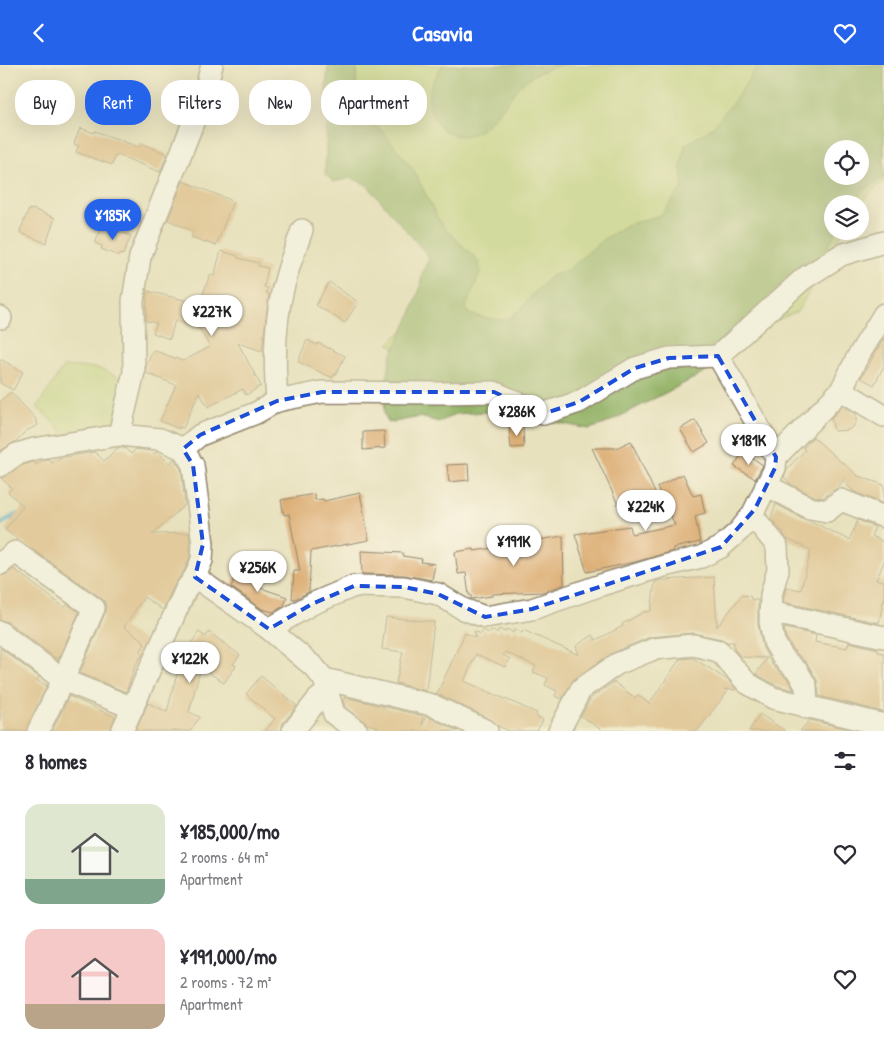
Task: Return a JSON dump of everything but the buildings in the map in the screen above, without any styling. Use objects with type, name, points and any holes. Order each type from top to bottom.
[{"type":"street","points":[[119,435],[134,372],[133,301],[140,257],[204,95],[212,65]]},
{"type":"street","points":[[277,401],[275,366],[280,305],[286,275],[302,230]]},
{"type":"street","points":[[182,449],[200,435],[256,413],[277,401],[322,392],[494,392],[543,414],[579,402],[635,368],[669,358],[718,356],[804,279],[841,255],[884,242]]},
{"type":"street","points":[[776,457],[841,390],[857,358],[884,314]]},
{"type":"street","points":[[269,629],[312,604],[354,586],[404,587],[438,594],[463,609],[485,617],[532,609],[601,585],[701,557],[722,547],[752,515],[775,468],[776,457],[718,356]]},
{"type":"street","points":[[841,390],[884,416]]},
{"type":"street","points":[[0,466],[17,454],[34,449],[119,435],[160,439],[182,449],[193,465],[203,544],[202,560],[195,577],[186,589],[122,731]]},
{"type":"street","points":[[766,485],[810,508],[827,511],[841,500],[884,517]]},
{"type":"street","points":[[752,515],[777,546],[778,570],[770,595],[774,642],[784,659],[798,671],[806,686],[807,708]]},
{"type":"street","points":[[0,564],[15,552],[94,608],[63,680],[38,731]]},
{"type":"street","points":[[195,577],[300,653],[314,667],[326,685],[334,714],[357,731]]},
{"type":"street","points":[[770,612],[884,637]]},
{"type":"street","points":[[0,632],[63,680],[133,707]]},
{"type":"street","points":[[559,731],[581,689],[617,664],[654,649],[693,645],[719,651],[747,683],[773,698],[807,708],[884,725]]},
{"type":"street","points":[[293,731],[318,699],[326,685]]},
{"type":"street","points":[[326,685],[432,705],[488,731]]},
{"type":"highlighted area","points":[[718,356],[776,457],[775,468],[755,509],[721,547],[532,609],[485,617],[438,594],[404,587],[354,586],[312,604],[269,629],[195,577],[203,544],[193,465],[183,449],[200,435],[277,401],[322,392],[494,392],[543,414],[579,402],[635,368],[669,358]]},
{"type":"green space","points":[[328,65],[357,65],[356,80],[327,80]]},
{"type":"green space","points":[[342,65],[884,65],[884,180],[869,195],[824,195],[824,240],[838,240],[798,311],[664,370],[483,395],[388,344],[455,282],[336,138],[337,125],[427,125],[427,80],[341,80]]},
{"type":"green space","points":[[443,65],[561,65],[541,72],[527,80],[483,128],[474,134],[463,136],[450,134],[443,130],[434,118],[429,104],[430,88]]},
{"type":"green space","points":[[758,65],[884,65],[884,177],[859,195],[824,195],[824,240],[832,240],[802,291],[726,357],[704,373],[605,424],[589,429],[499,411],[456,414],[439,422],[420,417],[389,423],[384,414],[386,383],[391,356],[408,321],[429,257],[367,185],[351,178],[333,182],[325,174],[327,125],[376,125],[413,169],[445,229],[479,261],[480,273],[466,307],[469,314],[503,320],[521,309],[551,276],[569,269],[601,241],[626,225],[661,215],[683,187],[681,166],[685,145],[713,127],[737,97]]},
{"type":"green space","points":[[64,366],[98,368],[124,380],[112,430],[68,437],[37,407]]},
{"type":"waterway","points":[[0,524],[16,515],[22,514]]}]
